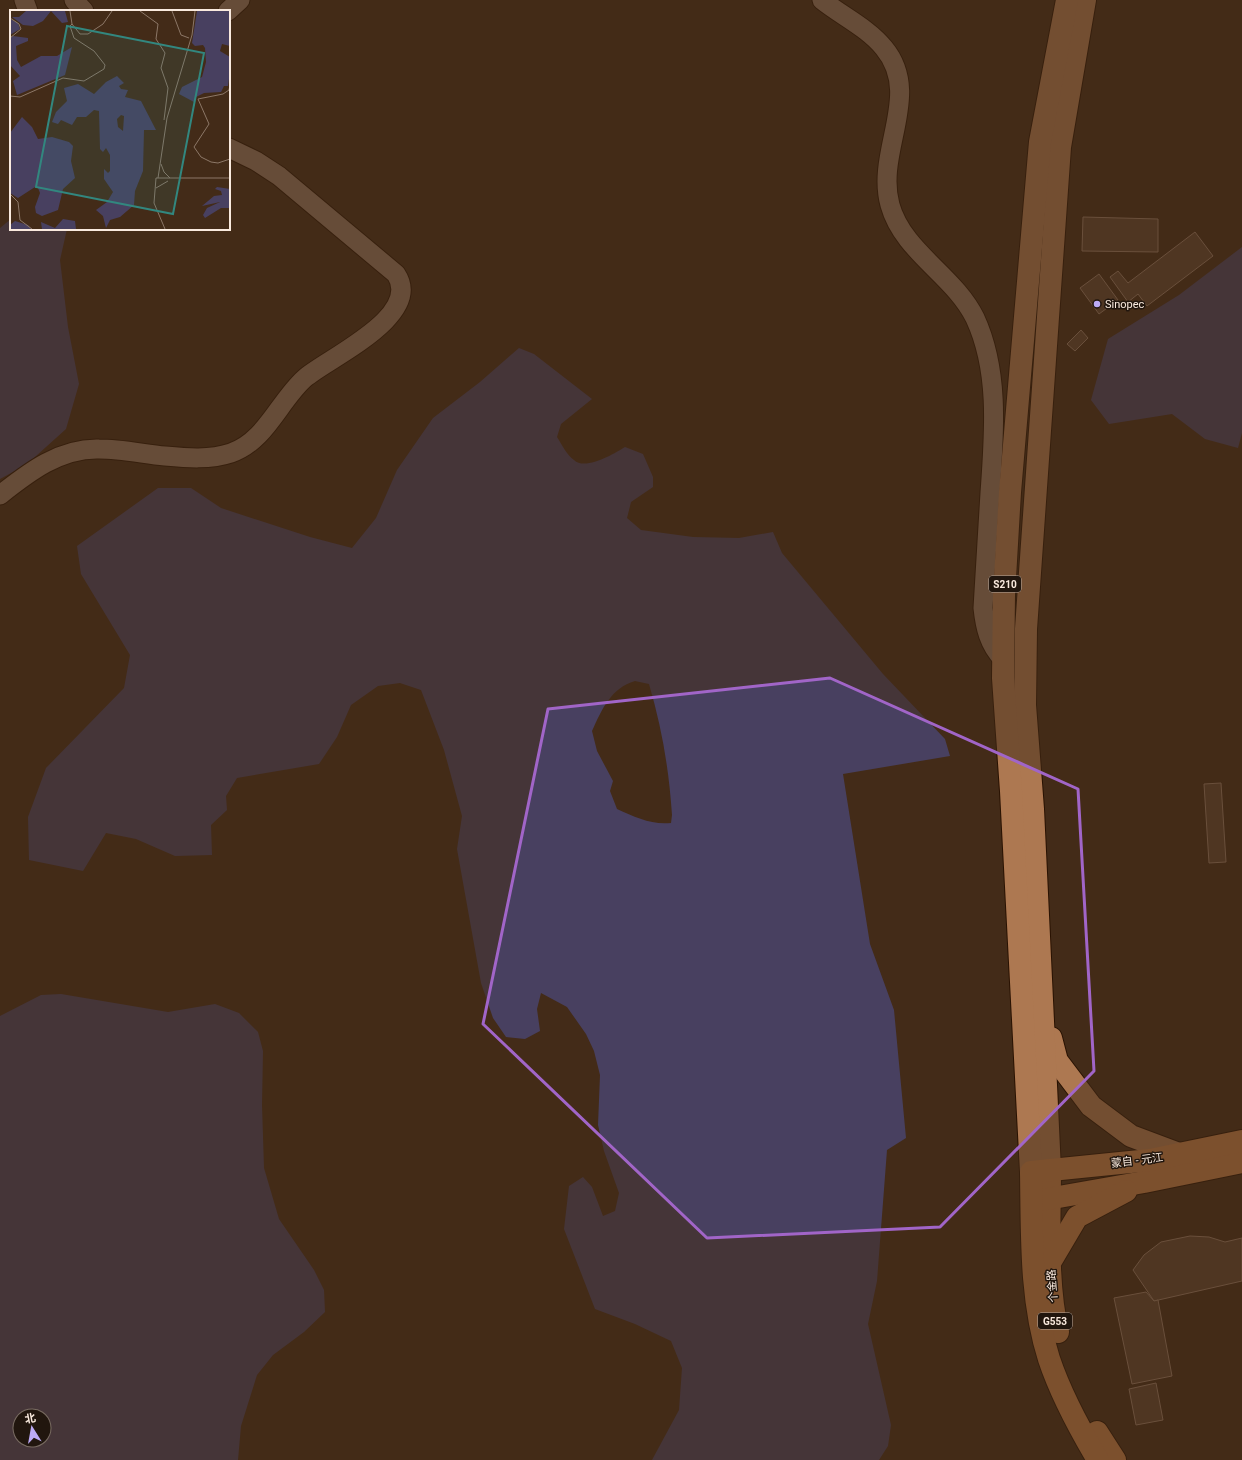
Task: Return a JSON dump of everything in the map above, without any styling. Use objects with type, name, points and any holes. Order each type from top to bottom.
[{"type":"highway","name":"蒙自 - 元江","points":[[1040,1171],[1150,1160],[1242,1141]]},
{"type":"highway","name":"蒙自 - 元江","points":[[1041,1200],[1144,1182],[1242,1162]]},
{"type":"highway","name":"个金路","points":[[1040,1171],[1041,1200],[1051,1261],[1054,1318],[1064,1358],[1071,1379],[1088,1418],[1115,1460]]},
{"type":"highway","name":"蒙自 - 元江","points":[[1051,1261],[1077,1217],[1144,1182]]},
{"type":"highway","name":"个金路","points":[[1041,1200],[1032,1245],[1035,1287],[1042,1331],[1049,1358],[1065,1399],[1098,1460]]},
{"type":"main road","name":"S210","points":[[1040,1171],[1003,659],[1004,595],[1010,492],[1040,142],[1067,0]]},
{"type":"main road","name":"S210","points":[[1040,1171],[1044,1013],[1026,705],[1026,629],[1060,148],[1085,0]]},
{"type":"main road","points":[[1044,1013],[1058,1061],[1091,1106],[1131,1136],[1179,1154]]},
{"type":"street","points":[[24,0],[28,10]]},
{"type":"street","points":[[74,0],[83,10]]},
{"type":"street","points":[[229,10],[240,0]]},
{"type":"street","points":[[822,0],[871,36],[883,46],[891,57],[899,77],[901,97],[890,146],[887,173],[887,189],[890,206],[897,223],[907,238],[962,297],[974,318],[986,348],[992,381],[994,416],[983,608],[989,638],[995,650],[1003,659]]},
{"type":"street","points":[[0,495],[42,465],[56,458],[80,450],[109,449],[189,458],[215,457],[237,450],[261,432],[305,378],[358,345],[392,313],[399,300],[402,289],[401,281],[396,274],[279,176],[256,161],[230,148]]},
{"type":"highlighted area","points":[[830,678],[1078,789],[1094,1071],[940,1227],[707,1238],[483,1024],[548,709]]},
{"type":"shaded area","points":[[10,220],[10,230],[67,230],[60,260],[68,327],[79,384],[66,429],[26,465],[0,479],[0,228]]},
{"type":"shaded area","points":[[1242,247],[1242,433],[1238,448],[1205,439],[1172,414],[1109,424],[1091,400],[1108,339],[1179,295]]},
{"type":"shaded area","points":[[519,348],[534,354],[592,399],[561,424],[557,437],[569,455],[579,463],[592,463],[614,454],[625,447],[643,454],[653,477],[653,487],[631,502],[627,518],[641,530],[693,537],[739,538],[773,532],[782,553],[883,674],[945,739],[950,756],[843,774],[870,944],[894,1010],[906,1138],[887,1150],[877,1281],[868,1324],[891,1425],[888,1446],[879,1460],[652,1460],[679,1410],[682,1368],[671,1341],[635,1324],[595,1309],[564,1229],[569,1186],[583,1177],[592,1187],[603,1216],[615,1211],[619,1193],[604,1151],[598,1125],[600,1075],[594,1051],[586,1034],[567,1007],[541,993],[537,1009],[540,1031],[525,1039],[506,1037],[493,1018],[481,983],[457,849],[462,816],[444,750],[421,690],[400,683],[378,686],[351,705],[337,737],[319,764],[237,778],[226,796],[227,810],[211,825],[212,855],[175,856],[136,839],[106,833],[83,871],[29,860],[28,817],[46,768],[124,688],[130,655],[81,574],[77,546],[158,488],[191,488],[221,508],[310,537],[352,548],[376,518],[397,470],[433,418],[480,382]],"holes":[[[635,681],[649,684],[658,717],[667,765],[672,815],[671,823],[650,822],[617,809],[610,791],[613,781],[597,751],[592,731],[604,707],[613,694],[627,684]]]},
{"type":"shaded area","points":[[61,994],[168,1012],[215,1004],[239,1013],[258,1032],[263,1051],[262,1105],[264,1168],[279,1219],[314,1270],[324,1290],[325,1312],[304,1332],[273,1355],[257,1375],[241,1426],[238,1460],[0,1460],[0,1016],[41,995]]},
{"type":"building","points":[[1083,217],[1158,219],[1158,252],[1082,251]]},
{"type":"building","points":[[1195,232],[1213,256],[1147,306],[1138,294],[1128,302],[1110,277],[1118,271],[1128,283]]},
{"type":"building","points":[[1099,274],[1118,300],[1099,314],[1080,288]]},
{"type":"building","points":[[1081,330],[1088,338],[1075,351],[1067,344]]},
{"type":"building","points":[[1221,783],[1226,862],[1209,863],[1204,784]]},
{"type":"building","points":[[1190,1236],[1209,1237],[1225,1242],[1242,1238],[1242,1281],[1154,1301],[1133,1270],[1144,1255],[1161,1242]]},
{"type":"building","points":[[1146,1292],[1154,1301],[1158,1300],[1172,1376],[1132,1384],[1114,1298]]},
{"type":"building","points":[[1156,1383],[1163,1420],[1136,1425],[1129,1389]]},
{"type":"place","name":"Sinopec","points":[[1097,304]]}]
